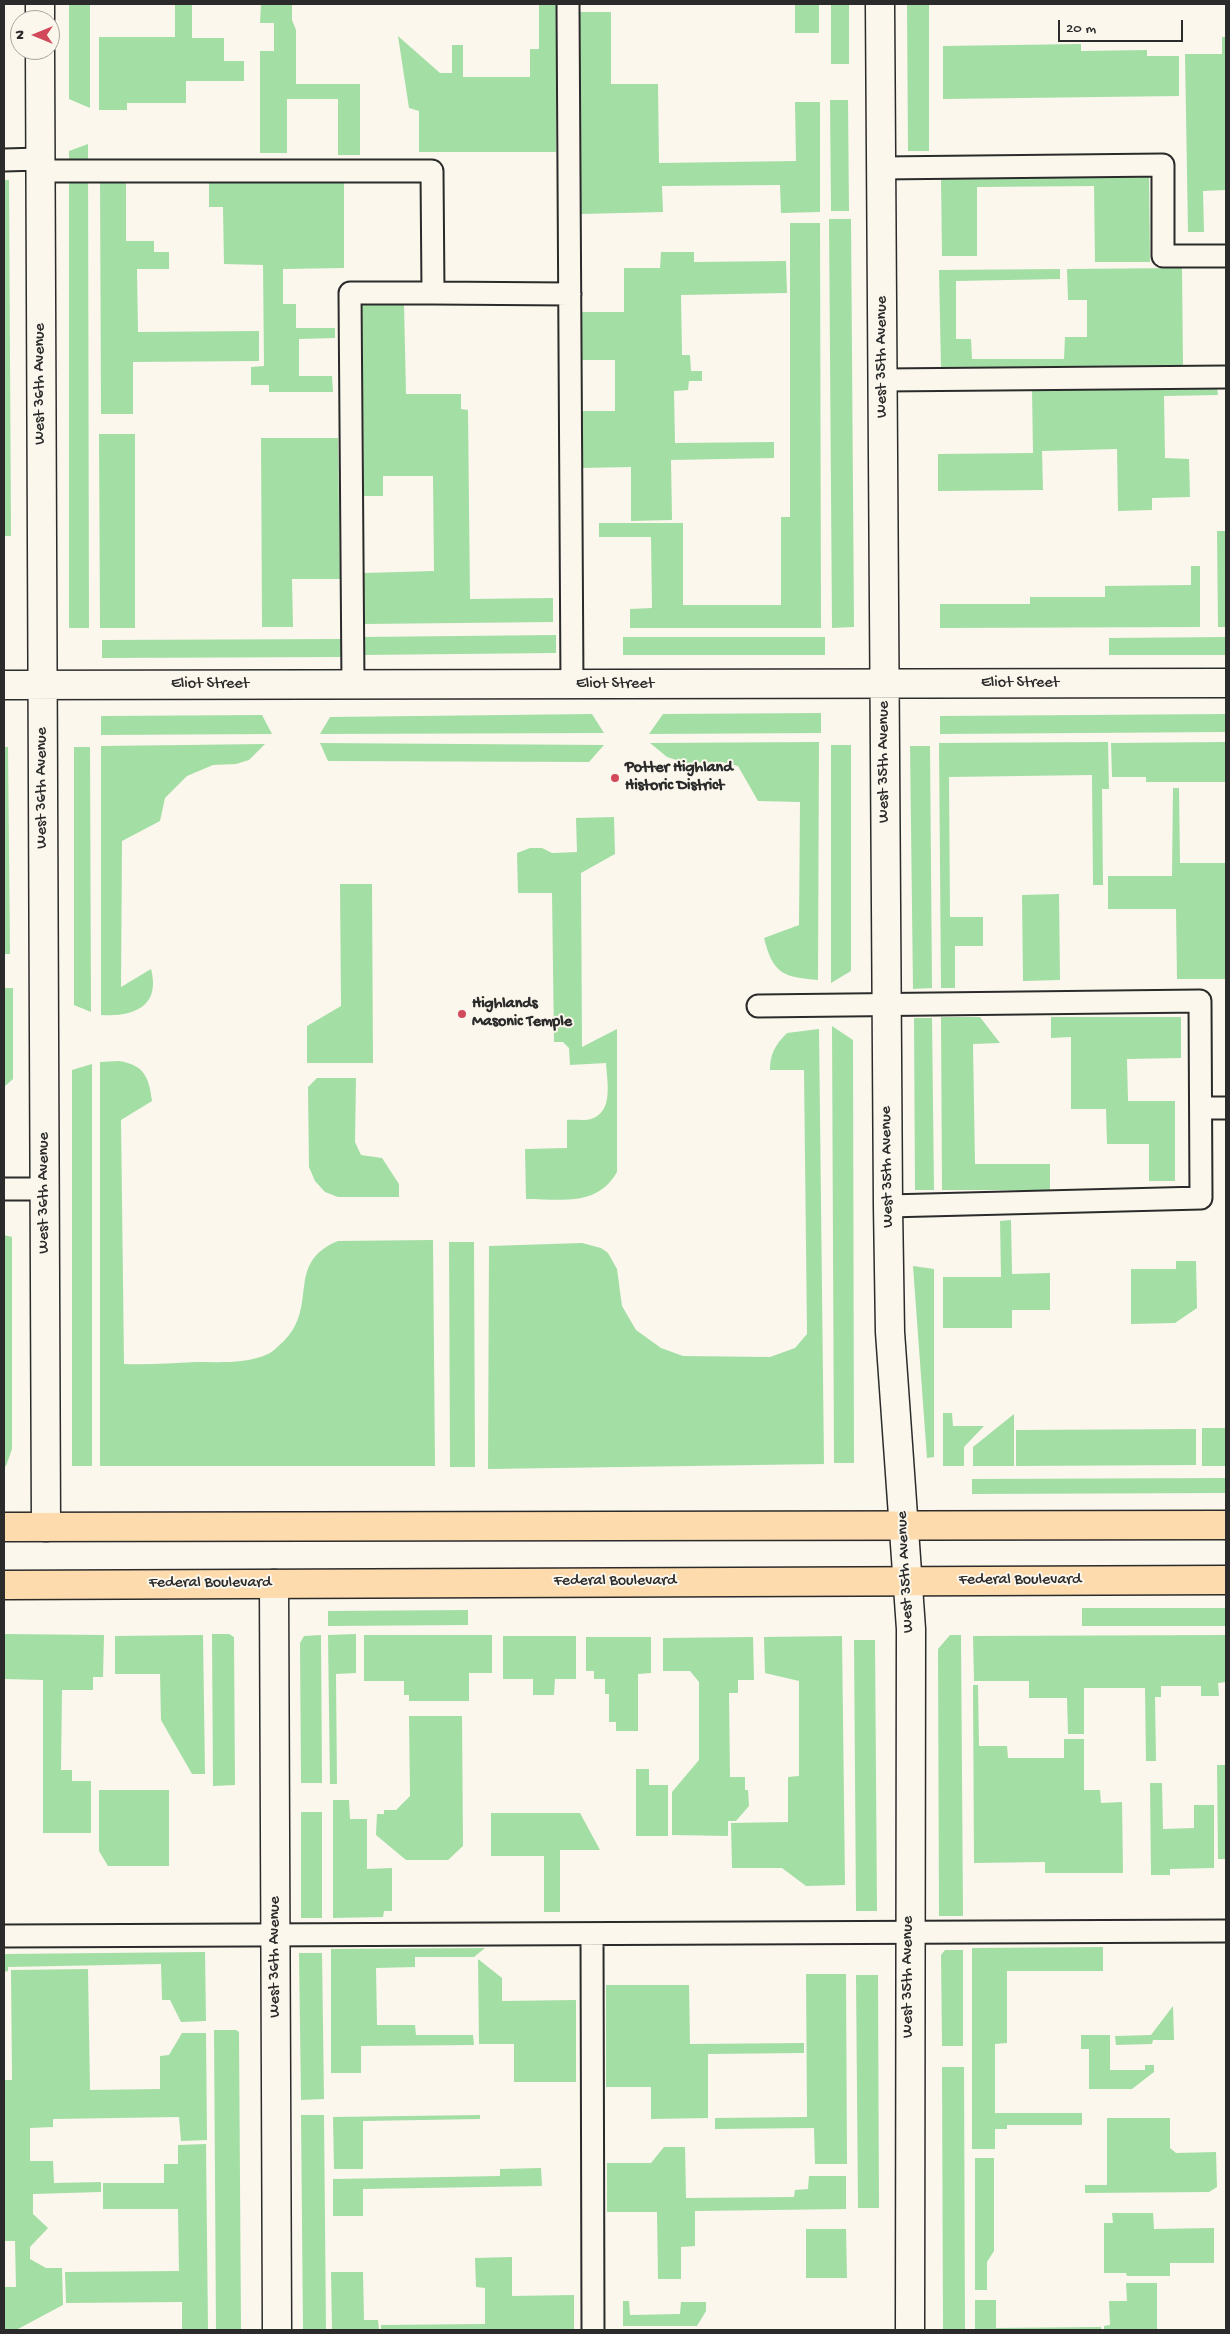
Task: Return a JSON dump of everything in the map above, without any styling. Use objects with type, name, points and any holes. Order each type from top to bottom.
[{"type":"main road","points":[[4,1527],[1226,1525]]},
{"type":"main road","name":"Federal Boulevard","points":[[4,1585],[1226,1580]]},
{"type":"street","name":"West 35th Avenue","points":[[880,4],[886,1005],[890,1332],[911,1629],[909,1932],[910,2330]]},
{"type":"street","name":"West 36th Avenue","points":[[40,60],[46,1527]]},
{"type":"street","name":"Eliot Street","points":[[4,685],[1226,683]]},
{"type":"street","name":"West 36th Avenue","points":[[274,1584],[277,2330]]},
{"type":"lane","points":[[568,4],[572,685]]},
{"type":"lane","points":[[4,160],[40,165],[432,171],[433,293]]},
{"type":"lane","points":[[882,168],[1163,165],[1163,256],[1226,256]]},
{"type":"lane","points":[[353,685],[350,293],[570,294]]},
{"type":"lane","points":[[883,380],[1226,377]]},
{"type":"lane","points":[[758,1006],[1200,1001],[1201,1198],[888,1206]]},
{"type":"lane","points":[[1201,1108],[1226,1108]]},
{"type":"lane","points":[[4,1189],[45,1189]]},
{"type":"lane","points":[[4,1936],[1226,1931]]},
{"type":"lane","points":[[592,1934],[594,2330]]},
{"type":"green space","points":[[69,4],[90,4],[90,108],[69,99]]},
{"type":"green space","points":[[175,4],[192,4],[192,38],[224,38],[224,61],[244,61],[244,81],[186,81],[186,103],[127,103],[127,110],[99,110],[99,37],[175,37]]},
{"type":"green space","points":[[261,4],[292,4],[292,20],[296,30],[296,84],[360,84],[360,155],[338,155],[338,99],[287,99],[287,153],[260,153],[260,51],[274,51],[274,23],[260,23]]},
{"type":"green space","points":[[539,4],[556,4],[556,152],[419,152],[419,111],[409,108],[398,36],[440,73],[452,73],[452,45],[463,45],[463,77],[530,77],[530,49],[539,49]]},
{"type":"green space","points":[[795,4],[819,4],[819,33],[795,33]]},
{"type":"green space","points":[[831,4],[849,4],[849,64],[831,64]]},
{"type":"green space","points":[[907,4],[929,4],[929,151],[908,151]]},
{"type":"green space","points":[[578,12],[611,12],[611,84],[658,84],[659,163],[796,161],[795,102],[820,102],[820,212],[781,213],[780,185],[662,186],[663,212],[580,214]]},
{"type":"green space","points":[[1222,37],[1226,37],[1226,190],[1203,191],[1204,232],[1188,232],[1185,54],[1222,54]]},
{"type":"green space","points":[[1081,44],[1081,51],[1147,50],[1147,56],[1179,56],[1179,96],[943,99],[943,46]]},
{"type":"green space","points":[[830,100],[848,100],[849,211],[831,211]]},
{"type":"green space","points":[[88,144],[89,628],[69,628],[69,151]]},
{"type":"green space","points":[[209,174],[344,174],[344,268],[283,269],[283,304],[296,304],[296,328],[335,328],[335,338],[299,339],[299,376],[332,376],[333,392],[269,392],[269,385],[251,385],[251,367],[264,366],[263,265],[224,264],[223,207],[209,207]]},
{"type":"green space","points":[[1149,176],[1150,262],[1095,262],[1094,186],[977,187],[977,256],[942,256],[941,178]]},
{"type":"green space","points":[[100,177],[126,177],[126,241],[154,241],[154,252],[169,252],[169,269],[137,269],[138,332],[259,331],[259,361],[133,362],[133,414],[101,414]]},
{"type":"green space","points":[[4,180],[9,180],[11,536],[4,536]]},
{"type":"green space","points":[[829,219],[851,219],[854,627],[832,628]]},
{"type":"green space","points":[[790,223],[820,223],[821,628],[630,628],[630,609],[652,608],[651,537],[599,537],[599,523],[683,523],[683,605],[781,605],[781,517],[790,517]]},
{"type":"green space","points":[[661,252],[694,252],[694,262],[786,261],[787,293],[681,295],[682,355],[690,355],[691,371],[702,371],[702,381],[689,381],[688,390],[674,391],[675,443],[774,442],[774,458],[671,460],[672,520],[631,521],[631,467],[580,468],[579,411],[615,411],[615,360],[581,360],[581,312],[624,312],[624,268],[660,268]]},
{"type":"green space","points":[[1182,268],[1183,366],[941,368],[939,270],[1060,269],[1060,279],[956,281],[956,339],[971,339],[972,359],[1064,359],[1065,337],[1087,337],[1087,300],[1068,300],[1067,269]]},
{"type":"green space","points":[[404,303],[406,394],[461,394],[461,409],[468,410],[470,599],[553,598],[553,622],[365,624],[364,573],[434,571],[433,476],[383,476],[383,496],[364,496],[362,304]]},
{"type":"green space","points":[[1217,387],[1218,395],[1164,396],[1165,458],[1189,459],[1190,497],[1152,498],[1152,510],[1118,511],[1117,449],[1042,451],[1043,490],[938,491],[938,454],[1033,453],[1032,389]]},
{"type":"green space","points":[[99,434],[135,434],[135,628],[100,628]]},
{"type":"green space","points":[[261,438],[338,438],[340,579],[292,579],[293,627],[262,627]]},
{"type":"green space","points":[[1217,531],[1226,531],[1226,627],[1218,627]]},
{"type":"green space","points":[[1191,566],[1200,566],[1200,627],[940,628],[940,604],[1030,604],[1030,597],[1105,597],[1105,586],[1191,585]]},
{"type":"green space","points":[[556,635],[556,653],[362,655],[361,637]]},
{"type":"green space","points":[[623,637],[825,637],[825,655],[623,655]]},
{"type":"green space","points":[[1226,637],[1226,655],[1109,655],[1109,638]]},
{"type":"green space","points":[[342,639],[342,657],[102,658],[102,640]]},
{"type":"green space","points":[[821,713],[821,733],[649,734],[663,714]]},
{"type":"green space","points":[[592,714],[604,733],[320,734],[330,717]]},
{"type":"green space","points":[[1226,714],[1226,732],[940,734],[940,716]]},
{"type":"green space","points":[[262,715],[272,734],[101,735],[101,716]]},
{"type":"green space","points":[[819,742],[818,980],[796,977],[781,971],[771,959],[764,938],[799,925],[800,802],[758,801],[738,766],[722,762],[686,763],[667,757],[650,743]]},
{"type":"green space","points":[[1108,742],[1109,789],[1102,789],[1103,885],[1093,885],[1092,775],[949,777],[950,917],[983,917],[983,946],[955,946],[955,988],[941,988],[939,743]]},
{"type":"green space","points":[[1226,742],[1226,782],[1146,782],[1146,777],[1112,777],[1111,743]]},
{"type":"green space","points":[[320,743],[604,745],[589,762],[328,761]]},
{"type":"green space","points":[[265,744],[249,760],[236,764],[213,765],[187,776],[165,798],[160,821],[122,841],[121,987],[151,969],[152,993],[142,1007],[134,1011],[124,1014],[101,1015],[101,746]]},
{"type":"green space","points":[[831,745],[851,745],[851,971],[831,983]]},
{"type":"green space","points":[[910,746],[930,746],[932,988],[913,989]]},
{"type":"green space","points":[[4,747],[8,747],[10,954],[4,954]]},
{"type":"green space","points":[[74,747],[90,747],[91,1012],[74,1005]]},
{"type":"green space","points":[[1173,788],[1179,788],[1180,863],[1226,863],[1226,979],[1177,979],[1176,909],[1108,909],[1108,876],[1172,876]]},
{"type":"green space","points":[[614,817],[615,854],[581,873],[582,1047],[617,1029],[617,1172],[609,1183],[589,1196],[565,1200],[526,1199],[525,1149],[567,1148],[567,1120],[588,1120],[598,1115],[606,1103],[608,1087],[606,1063],[570,1065],[569,1048],[563,1042],[554,1042],[552,893],[518,893],[517,853],[530,848],[542,848],[552,853],[577,852],[576,818]]},
{"type":"green space","points":[[340,884],[372,884],[373,1063],[307,1063],[307,1026],[341,1006]]},
{"type":"green space","points":[[1059,894],[1060,980],[1023,981],[1022,895]]},
{"type":"green space","points":[[4,988],[13,988],[13,1079],[4,1087]]},
{"type":"green space","points":[[941,1017],[980,1017],[1000,1043],[973,1044],[975,1164],[1050,1164],[1050,1190],[942,1190]]},
{"type":"green space","points":[[1051,1017],[1181,1017],[1181,1058],[1127,1059],[1128,1101],[1175,1101],[1175,1181],[1149,1181],[1149,1144],[1107,1144],[1106,1109],[1071,1109],[1071,1037],[1051,1038]]},
{"type":"green space","points":[[914,1018],[932,1018],[934,1190],[915,1190]]},
{"type":"green space","points":[[832,1026],[853,1040],[854,1463],[834,1463]]},
{"type":"green space","points":[[819,1029],[824,1464],[488,1469],[489,1246],[582,1243],[601,1248],[608,1253],[617,1269],[622,1306],[636,1330],[661,1348],[683,1356],[770,1357],[795,1348],[807,1334],[804,1070],[770,1070],[774,1050],[787,1033]]},
{"type":"green space","points":[[119,1061],[140,1069],[147,1079],[152,1101],[121,1120],[124,1364],[233,1362],[268,1354],[283,1342],[294,1328],[300,1314],[307,1273],[312,1261],[322,1250],[338,1241],[433,1240],[435,1466],[100,1466],[100,1062]]},
{"type":"green space","points":[[92,1064],[92,1466],[72,1466],[72,1070]]},
{"type":"green space","points":[[317,1078],[356,1078],[355,1142],[361,1155],[382,1158],[399,1184],[399,1197],[338,1197],[325,1192],[315,1181],[309,1167],[308,1087]]},
{"type":"green space","points":[[1011,1220],[1012,1274],[1050,1273],[1050,1310],[1012,1310],[1012,1328],[943,1328],[943,1277],[1001,1277],[1000,1221]]},
{"type":"green space","points":[[4,1235],[12,1237],[12,1449],[6,1466],[4,1466]]},
{"type":"green space","points":[[449,1242],[474,1242],[475,1467],[450,1467]]},
{"type":"green space","points":[[1176,1261],[1196,1261],[1197,1308],[1175,1323],[1131,1324],[1131,1269],[1176,1269]]},
{"type":"green space","points":[[913,1266],[934,1269],[934,1457],[927,1458]]},
{"type":"green space","points":[[943,1413],[952,1413],[953,1426],[984,1426],[964,1447],[964,1466],[943,1466]]},
{"type":"green space","points":[[1014,1414],[1014,1466],[973,1466],[973,1447]]},
{"type":"green space","points":[[1202,1428],[1226,1428],[1226,1466],[1202,1466]]},
{"type":"green space","points":[[1196,1429],[1196,1465],[1016,1466],[1016,1430]]},
{"type":"green space","points":[[1226,1478],[1226,1493],[972,1494],[972,1479]]},
{"type":"green space","points":[[1082,1608],[1226,1608],[1226,1626],[1082,1626]]},
{"type":"green space","points":[[468,1610],[468,1625],[328,1626],[328,1611]]},
{"type":"green space","points":[[4,1634],[104,1635],[103,1677],[93,1677],[93,1690],[62,1690],[61,1770],[72,1770],[72,1781],[91,1781],[91,1833],[43,1833],[43,1680],[4,1679]]},
{"type":"green space","points":[[212,1634],[229,1634],[234,1637],[235,1785],[213,1786]]},
{"type":"green space","points":[[356,1634],[356,1673],[336,1674],[337,1784],[330,1784],[328,1635]]},
{"type":"green space","points":[[203,1635],[205,1774],[192,1774],[161,1720],[160,1674],[115,1674],[115,1636]]},
{"type":"green space","points":[[321,1635],[322,1783],[301,1783],[300,1643],[304,1636]]},
{"type":"green space","points":[[364,1635],[492,1635],[492,1673],[469,1673],[469,1701],[409,1701],[409,1695],[404,1695],[404,1681],[364,1681]]},
{"type":"green space","points":[[950,1635],[961,1635],[963,1916],[939,1916],[938,1649]]},
{"type":"green space","points":[[1226,1635],[1226,1682],[1218,1683],[1219,1696],[1201,1696],[1201,1686],[1161,1686],[1161,1697],[1155,1697],[1156,1761],[1146,1761],[1145,1688],[1084,1688],[1084,1734],[1068,1734],[1067,1698],[1029,1698],[1029,1681],[974,1681],[973,1636]]},
{"type":"green space","points":[[503,1636],[576,1636],[576,1679],[555,1679],[554,1695],[533,1695],[533,1679],[503,1679]]},
{"type":"green space","points":[[842,1636],[845,1885],[806,1886],[782,1868],[732,1868],[731,1823],[788,1822],[788,1777],[799,1776],[799,1681],[765,1673],[764,1637]]},
{"type":"green space","points":[[586,1637],[651,1637],[651,1673],[638,1674],[638,1731],[616,1731],[616,1722],[609,1722],[609,1694],[605,1694],[605,1679],[594,1679],[594,1671],[586,1671]]},
{"type":"green space","points":[[753,1637],[754,1680],[738,1680],[738,1693],[729,1693],[730,1777],[745,1777],[745,1790],[748,1790],[749,1806],[736,1821],[728,1821],[728,1836],[672,1835],[672,1792],[699,1760],[699,1682],[690,1671],[663,1671],[663,1638]]},
{"type":"green space","points":[[854,1640],[875,1640],[877,1911],[856,1911]]},
{"type":"green space","points":[[973,1685],[978,1685],[979,1746],[1007,1746],[1008,1758],[1064,1758],[1064,1739],[1084,1739],[1084,1790],[1100,1790],[1101,1803],[1122,1802],[1123,1873],[1045,1873],[1045,1862],[974,1863]]},
{"type":"green space","points":[[409,1716],[462,1716],[463,1846],[448,1860],[406,1860],[376,1835],[377,1814],[384,1814],[384,1810],[396,1810],[410,1796]]},
{"type":"green space","points":[[1217,1765],[1226,1765],[1226,1859],[1218,1859]]},
{"type":"green space","points":[[636,1769],[649,1769],[649,1785],[668,1785],[668,1836],[636,1836]]},
{"type":"green space","points":[[1150,1783],[1162,1783],[1163,1829],[1194,1828],[1194,1805],[1214,1805],[1214,1868],[1170,1869],[1170,1875],[1151,1875]]},
{"type":"green space","points":[[99,1790],[169,1790],[169,1866],[108,1866],[99,1851]]},
{"type":"green space","points":[[333,1800],[349,1800],[350,1819],[367,1819],[367,1869],[392,1868],[392,1911],[384,1911],[383,1917],[333,1918]]},
{"type":"green space","points":[[301,1812],[322,1812],[322,1918],[301,1918]]},
{"type":"green space","points":[[491,1813],[580,1813],[600,1850],[560,1850],[560,1912],[544,1912],[544,1856],[491,1856]]},
{"type":"green space","points":[[1103,1947],[1103,1971],[1007,1971],[1007,2043],[995,2044],[995,2113],[1082,2113],[1082,2125],[1007,2125],[1007,2129],[995,2129],[995,2149],[972,2149],[972,1948]]},
{"type":"green space","points":[[485,1948],[474,1957],[415,1957],[415,1967],[376,1968],[377,2025],[415,2025],[416,2035],[473,2035],[474,2045],[361,2046],[361,2073],[331,2073],[331,1949]]},
{"type":"green space","points":[[945,1950],[963,1950],[963,2046],[942,2046],[941,1955]]},
{"type":"green space","points":[[205,1952],[206,2021],[181,2022],[170,2000],[162,2000],[161,1964],[8,1967],[8,1971],[4,1972],[4,1954]]},
{"type":"green space","points":[[299,1953],[322,1953],[324,2099],[301,2100]]},
{"type":"green space","points":[[478,1959],[502,1978],[502,2001],[576,2000],[576,2082],[514,2082],[514,2044],[479,2044]]},
{"type":"green space","points":[[88,1969],[90,2090],[160,2089],[160,2056],[169,2055],[182,2033],[206,2033],[207,2140],[181,2141],[179,2117],[53,2119],[53,2127],[30,2128],[30,2161],[53,2161],[54,2183],[101,2182],[101,2192],[33,2194],[33,2214],[48,2228],[30,2247],[30,2259],[46,2268],[62,2268],[63,2305],[16,2330],[4,2330],[4,2287],[16,2287],[15,2241],[4,2241],[4,2080],[12,2080],[11,1970]]},
{"type":"green space","points":[[806,1974],[846,1974],[847,2164],[815,2164],[814,2128],[715,2129],[715,2118],[807,2117]]},
{"type":"green space","points":[[856,1975],[878,1975],[879,2208],[858,2208]]},
{"type":"green space","points":[[606,1985],[689,1985],[690,2044],[804,2043],[804,2053],[708,2054],[708,2118],[651,2119],[651,2087],[606,2087]]},
{"type":"green space","points":[[1173,2006],[1174,2040],[1153,2040],[1152,2044],[1116,2045],[1115,2036],[1151,2035]]},
{"type":"green space","points":[[214,2030],[236,2030],[239,2032],[241,2330],[216,2330]]},
{"type":"green space","points":[[1081,2035],[1110,2035],[1110,2070],[1145,2070],[1145,2065],[1154,2065],[1154,2072],[1132,2089],[1089,2089],[1089,2049],[1081,2049]]},
{"type":"green space","points":[[942,2067],[964,2067],[965,2330],[943,2330]]},
{"type":"green space","points":[[301,2115],[324,2115],[326,2330],[303,2330]]},
{"type":"green space","points":[[480,2115],[480,2119],[363,2121],[363,2169],[334,2169],[333,2117]]},
{"type":"green space","points":[[1107,2118],[1170,2118],[1170,2148],[1176,2153],[1216,2152],[1217,2187],[1209,2192],[1085,2193],[1085,2185],[1107,2185]]},
{"type":"green space","points":[[206,2144],[208,2330],[182,2330],[182,2302],[66,2303],[65,2272],[179,2271],[178,2209],[103,2209],[103,2183],[164,2183],[164,2164],[178,2164],[178,2145]]},
{"type":"green space","points":[[664,2147],[685,2147],[686,2198],[794,2197],[795,2190],[808,2189],[809,2176],[846,2176],[846,2209],[695,2211],[695,2246],[681,2247],[681,2279],[658,2279],[657,2212],[607,2212],[607,2163],[651,2163]]},
{"type":"green space","points":[[975,2158],[994,2158],[994,2251],[987,2262],[987,2290],[975,2290]]},
{"type":"green space","points":[[541,2168],[542,2186],[363,2189],[363,2216],[333,2216],[333,2179],[500,2176],[500,2169]]},
{"type":"green space","points":[[1112,2213],[1153,2213],[1154,2229],[1214,2228],[1214,2263],[1170,2263],[1170,2276],[1127,2276],[1126,2273],[1104,2273],[1104,2223],[1113,2223]]},
{"type":"green space","points":[[806,2229],[846,2229],[847,2278],[806,2278]]},
{"type":"green space","points":[[512,2257],[512,2296],[574,2295],[574,2330],[381,2330],[381,2325],[485,2324],[485,2288],[476,2287],[475,2258]]},
{"type":"green space","points":[[331,2272],[363,2272],[364,2320],[378,2320],[379,2330],[332,2330]]},
{"type":"green space","points":[[1126,2283],[1157,2283],[1157,2330],[1104,2330],[1104,2326],[1110,2325],[1109,2301],[1127,2301]]},
{"type":"green space","points":[[975,2300],[996,2300],[996,2328],[1101,2327],[1101,2330],[975,2330]]},
{"type":"green space","points":[[623,2301],[629,2301],[630,2315],[680,2314],[681,2302],[706,2302],[706,2311],[697,2326],[623,2326]]},
{"type":"place","name":"Potter Highland Historic District","points":[[615,778]]},
{"type":"place","name":"Highlands Masonic Temple","points":[[462,1014]]}]
